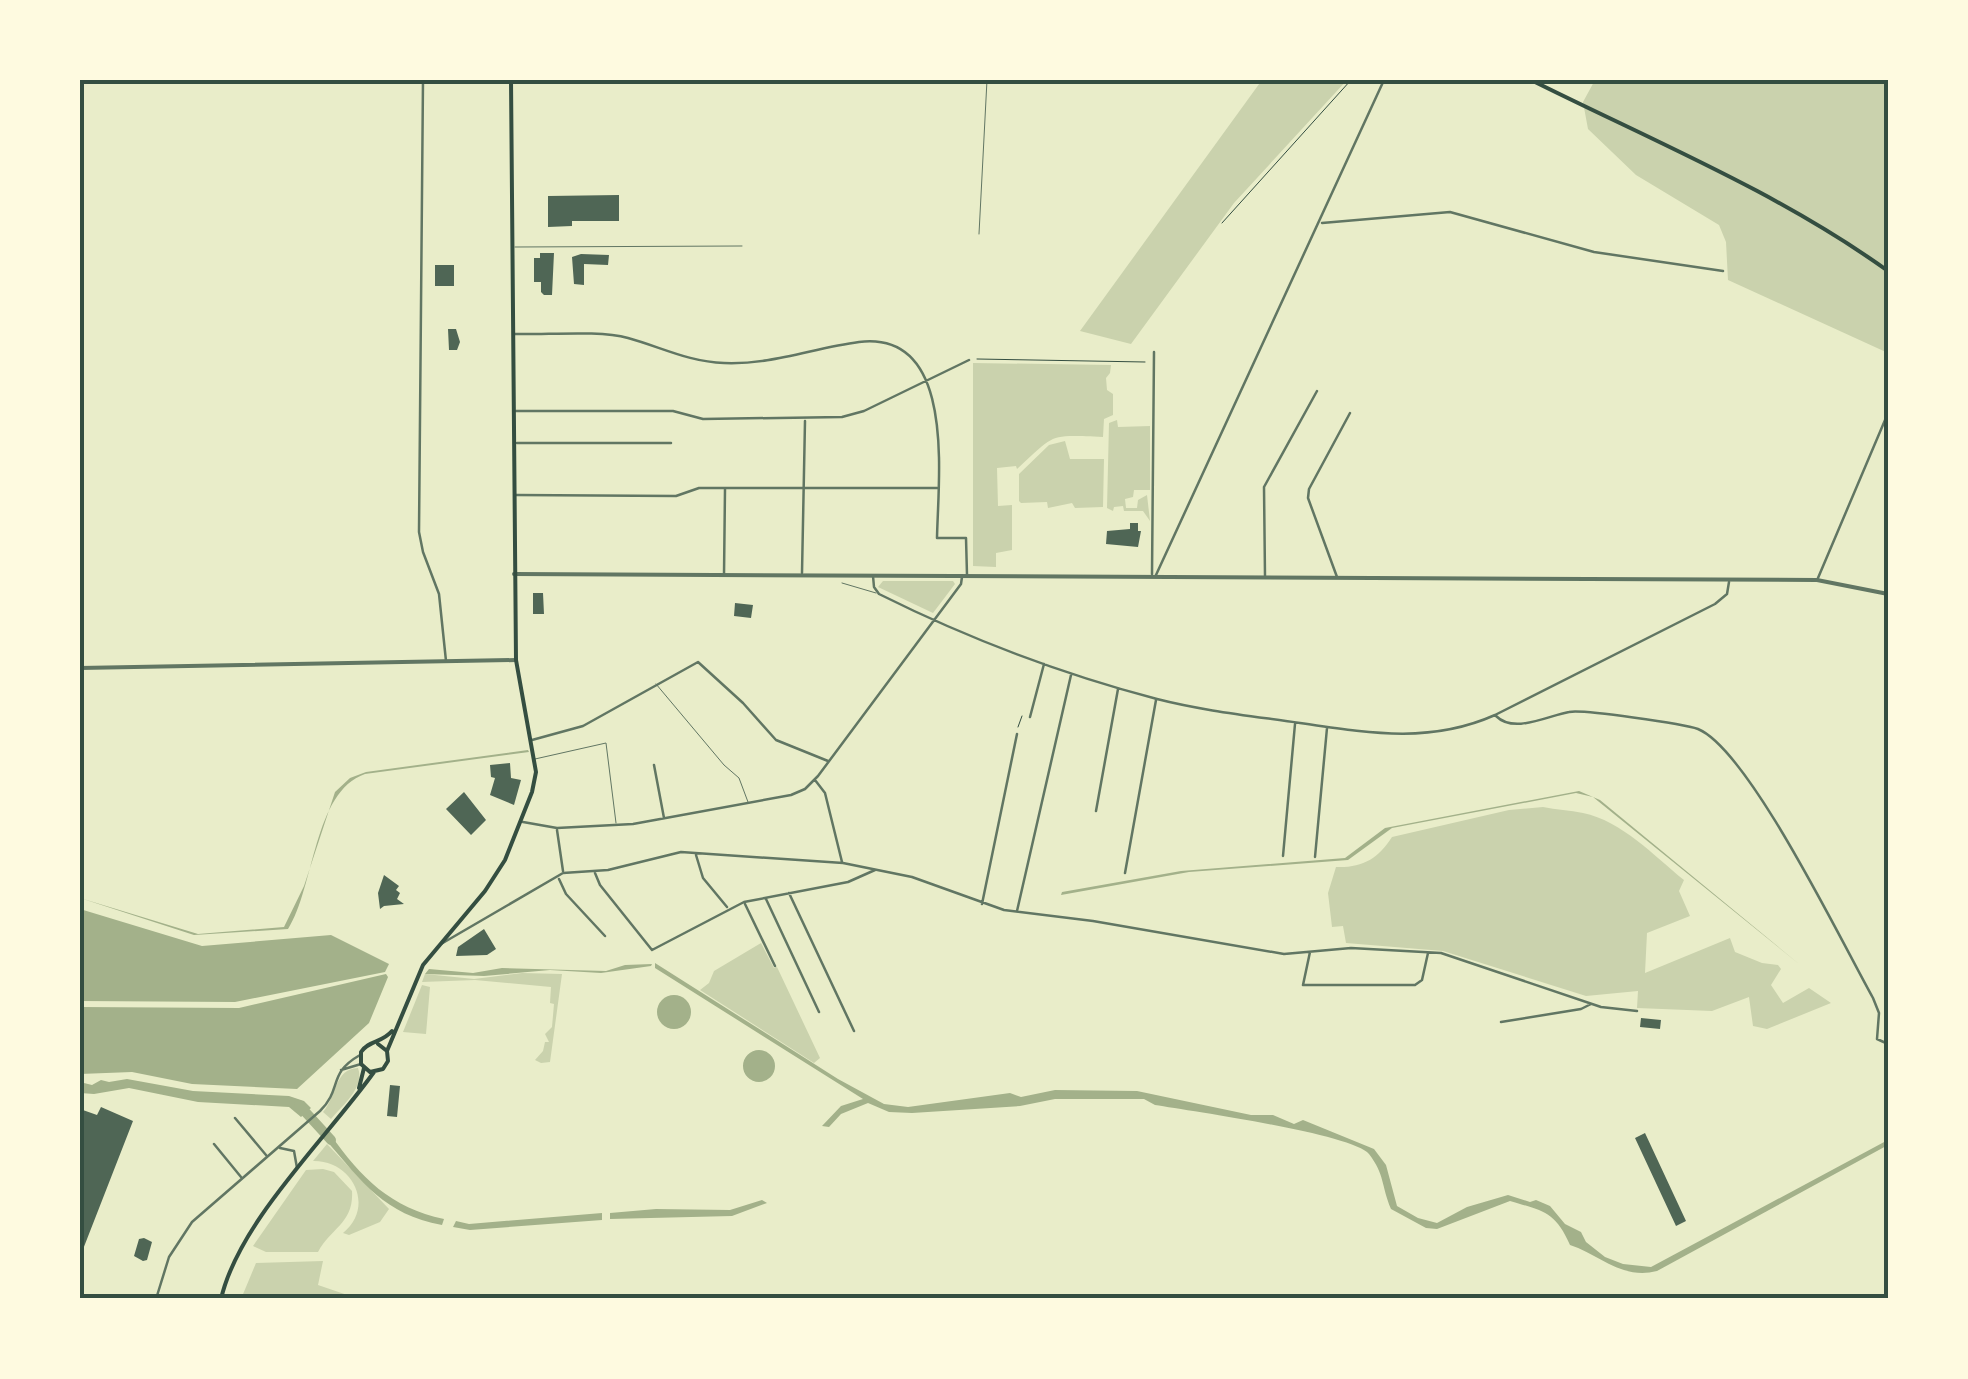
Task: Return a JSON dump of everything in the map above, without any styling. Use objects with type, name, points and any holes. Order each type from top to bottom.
[{"type":"main road","points":[[221,1299],[249,1234],[330,1126],[374,1072],[387,1064],[387,1051],[417,978],[492,882],[521,822],[535,779],[535,758],[516,660],[510,80]]},
{"type":"main road","points":[[1530,80],[1782,204],[1888,271]]},
{"type":"main road","points":[[378,1044],[398,1024]]},
{"type":"main road","points":[[358,1092],[363,1066],[360,1055],[368,1044],[378,1044],[387,1051]]},
{"type":"main road","points":[[363,1066],[374,1072]]},
{"type":"street","points":[[423,80],[419,532],[439,594],[446,662]]},
{"type":"street","points":[[1153,576],[1321,223],[1384,80]]},
{"type":"street","points":[[1321,223],[1450,212],[1594,252],[1723,271]]},
{"type":"street","points":[[513,334],[625,337],[694,360],[720,363],[772,361],[856,342],[884,342],[912,358],[937,405],[937,538],[966,538],[960,586],[817,778],[796,794],[616,826],[557,828],[521,822]]},
{"type":"street","points":[[1153,576],[1154,352]]},
{"type":"street","points":[[514,411],[673,411],[702,419],[842,417],[864,411],[969,360]]},
{"type":"street","points":[[1265,578],[1264,486],[1316,391]]},
{"type":"street","points":[[1338,578],[1308,498],[1350,413]]},
{"type":"street","points":[[1817,580],[1888,414]]},
{"type":"street","points":[[802,575],[806,420]]},
{"type":"street","points":[[514,443],[671,443]]},
{"type":"street","points":[[514,495],[676,496],[699,488],[938,488]]},
{"type":"street","points":[[724,574],[725,488]]},
{"type":"street","points":[[514,574],[1817,580],[1888,594]]},
{"type":"street","points":[[873,575],[879,594],[934,621],[1044,663],[1157,699],[1398,735],[1460,728],[1495,715],[1715,604],[1727,594],[1729,580]]},
{"type":"street","points":[[80,668],[516,660]]},
{"type":"street","points":[[531,741],[583,726],[692,663],[701,663],[776,740],[829,762]]},
{"type":"street","points":[[1030,717],[1044,663]]},
{"type":"street","points":[[1017,912],[1071,672]]},
{"type":"street","points":[[1096,811],[1118,687]]},
{"type":"street","points":[[1124,874],[1157,699]]},
{"type":"street","points":[[1495,715],[1510,723],[1570,712],[1598,713],[1698,730],[1717,743],[1738,764],[1810,884],[1873,998],[1878,1013],[1877,1039],[1888,1044]]},
{"type":"street","points":[[1283,856],[1295,722]]},
{"type":"street","points":[[1315,857],[1327,727]]},
{"type":"street","points":[[983,902],[1016,734]]},
{"type":"street","points":[[654,765],[664,818]]},
{"type":"street","points":[[817,778],[825,793],[842,864]]},
{"type":"street","points":[[557,828],[563,873]]},
{"type":"street","points":[[441,944],[563,873],[594,871],[672,854],[696,854],[842,864],[912,877],[1017,912],[1284,954],[1362,948],[1428,952],[1512,975],[1592,1004],[1637,1011]]},
{"type":"street","points":[[696,854],[703,878],[727,908]]},
{"type":"street","points":[[594,871],[600,885],[652,950],[727,908],[848,882],[876,870]]},
{"type":"street","points":[[558,878],[566,894],[605,936]]},
{"type":"street","points":[[788,892],[854,1032]]},
{"type":"street","points":[[766,897],[819,1012]]},
{"type":"street","points":[[744,902],[775,966]]},
{"type":"street","points":[[1310,951],[1303,985],[1415,985],[1422,980],[1428,952]]},
{"type":"street","points":[[1501,1022],[1592,1004]]},
{"type":"street","points":[[156,1299],[169,1257],[184,1230],[316,1114],[330,1100],[339,1070],[360,1055]]},
{"type":"street","points":[[339,1070],[363,1066]]},
{"type":"street","points":[[235,1118],[267,1157]]},
{"type":"street","points":[[214,1144],[242,1178]]},
{"type":"street","points":[[276,1148],[294,1151],[298,1170]]},
{"type":"lane","points":[[979,234],[988,80]]},
{"type":"lane","points":[[512,247],[742,246]]},
{"type":"lane","points":[[842,583],[879,594]]},
{"type":"lane","points":[[656,684],[739,778],[748,803]]},
{"type":"lane","points":[[535,758],[606,742],[616,826]]},
{"type":"path","points":[[1222,223],[1351,80]]},
{"type":"path","points":[[969,360],[988,357],[1016,361],[1154,362]]},
{"type":"path","points":[[1016,734],[1020,715],[1030,717]]},
{"type":"shaded area","points":[[1262,80],[1347,80],[1234,203],[1131,344],[1080,331]]},
{"type":"shaded area","points":[[1595,80],[1888,80],[1888,353],[1728,280],[1726,242],[1719,225],[1636,175],[1588,129],[1583,102]]},
{"type":"shaded area","points":[[973,363],[1111,365],[1106,378],[1107,390],[1113,394],[1113,415],[1104,419],[1103,437],[1054,439],[1017,469],[997,468],[998,506],[1012,505],[1012,550],[996,553],[996,567],[973,566]]},
{"type":"shaded area","points":[[1117,420],[1118,427],[1150,426],[1150,490],[1134,490],[1133,497],[1125,499],[1126,508],[1137,508],[1138,500],[1147,495],[1150,521],[1143,511],[1124,511],[1123,506],[1114,507],[1113,511],[1107,508],[1109,423]]},
{"type":"shaded area","points":[[1065,441],[1070,459],[1104,459],[1103,507],[1075,508],[1072,503],[1048,508],[1047,502],[1019,501],[1019,474],[1049,445]]},
{"type":"shaded area","points":[[883,581],[955,584],[933,613],[878,587]]},
{"type":"shaded area","points":[[529,752],[365,774],[348,784],[328,814],[335,792],[350,778],[366,772]]},
{"type":"shaded area","points":[[1579,791],[1593,797],[1576,793],[1392,828],[1348,860],[1189,872],[1061,895],[1181,871],[1345,858],[1385,828]]},
{"type":"shaded area","points":[[1593,797],[1600,800],[1799,964]]},
{"type":"shaded area","points":[[1543,807],[1583,813],[1611,823],[1684,880],[1679,891],[1690,916],[1647,933],[1645,973],[1730,938],[1735,952],[1778,965],[1781,969],[1771,985],[1783,1003],[1809,988],[1831,1003],[1767,1029],[1753,1026],[1749,997],[1712,1011],[1637,1008],[1638,991],[1586,996],[1443,951],[1346,943],[1343,926],[1332,927],[1328,893],[1336,867],[1368,861],[1392,837],[1509,810]]},
{"type":"shaded area","points":[[311,866],[288,929],[194,935],[80,898],[198,934],[284,927]]},
{"type":"shaded area","points":[[80,909],[202,946],[331,935],[389,964],[385,972],[235,1002],[80,1001]]},
{"type":"shaded area","points":[[761,943],[774,968],[777,967],[820,1058],[814,1063],[700,990],[709,983],[714,971]]},
{"type":"shaded area","points":[[655,963],[884,1104],[908,1107],[1010,1093],[1021,1097],[1055,1090],[1137,1091],[1251,1115],[1273,1115],[1294,1124],[1303,1120],[1374,1149],[1386,1165],[1397,1206],[1418,1218],[1437,1223],[1467,1207],[1508,1195],[1530,1202],[1536,1200],[1550,1206],[1605,1257],[1623,1264],[1651,1267],[1886,1141],[1886,1134],[1888,1145],[1657,1271],[1633,1272],[1570,1245],[1559,1225],[1547,1214],[1510,1201],[1437,1229],[1426,1228],[1391,1209],[1378,1168],[1369,1154],[1357,1146],[1270,1124],[1155,1105],[1144,1099],[1055,1099],[1020,1106],[912,1113],[889,1112],[868,1103],[841,1114],[829,1127],[822,1126],[841,1106],[863,1099],[655,968]]},
{"type":"shaded area","points":[[652,964],[601,973],[550,970],[484,976],[425,974],[429,969],[473,973],[502,968],[606,971],[625,965]]},
{"type":"shaded area","points":[[522,973],[562,974],[550,1062],[535,1060],[545,1042],[549,1042],[545,1034],[552,1027],[551,987],[475,980],[422,982],[425,974],[474,979]]},
{"type":"shaded area","points":[[386,974],[369,1023],[297,1089],[192,1084],[132,1072],[80,1074],[80,1007],[239,1008]]},
{"type":"shaded area","points":[[422,985],[430,987],[426,1034],[403,1032]]},
{"type":"shaded area","points":[[674,995],[686,1000],[691,1012],[686,1024],[674,1029],[662,1024],[657,1012],[662,1000]]},
{"type":"shaded area","points":[[759,1050],[770,1055],[775,1066],[770,1077],[759,1082],[748,1077],[743,1066],[748,1055]]},
{"type":"shaded area","points":[[358,1068],[356,1089],[331,1119],[323,1112],[337,1084],[344,1073]]},
{"type":"shaded area","points":[[127,1079],[193,1091],[289,1096],[311,1108],[301,1117],[289,1107],[198,1102],[129,1088],[80,1093],[80,1082],[92,1085],[101,1080]]},
{"type":"shaded area","points":[[330,1134],[379,1189],[408,1207],[444,1219],[442,1225],[405,1213],[376,1194],[326,1140]]},
{"type":"shaded area","points":[[327,1144],[389,1209],[380,1222],[349,1235],[343,1233],[353,1222],[358,1198],[355,1186],[339,1168],[313,1161]]},
{"type":"shaded area","points":[[306,1170],[334,1172],[352,1191],[352,1202],[346,1218],[318,1252],[266,1252],[253,1246]]},
{"type":"shaded area","points":[[762,1200],[767,1203],[732,1216],[610,1219],[610,1213],[656,1209],[730,1210]]},
{"type":"shaded area","points":[[602,1213],[602,1220],[470,1230],[453,1227],[456,1221],[469,1224]]},
{"type":"shaded area","points":[[323,1261],[318,1285],[359,1299],[241,1299],[256,1263]]},
{"type":"building","points":[[619,195],[619,221],[572,221],[572,226],[548,227],[548,196]]},
{"type":"building","points":[[540,253],[554,253],[552,295],[544,295],[541,282],[534,282],[534,258],[540,258]]},
{"type":"building","points":[[609,255],[608,265],[584,264],[584,285],[574,284],[572,257]]},
{"type":"building","points":[[435,265],[454,265],[454,286],[435,286]]},
{"type":"building","points":[[448,329],[456,329],[460,342],[457,350],[449,350]]},
{"type":"building","points":[[1130,523],[1138,523],[1141,531],[1138,547],[1106,544],[1107,531],[1130,529]]},
{"type":"building","points":[[533,593],[543,593],[544,614],[533,614]]},
{"type":"building","points":[[735,603],[753,605],[751,618],[734,616]]},
{"type":"building","points":[[510,763],[511,778],[521,780],[514,805],[490,795],[495,778],[491,777],[490,765]]},
{"type":"building","points":[[464,792],[486,820],[471,835],[446,809]]},
{"type":"building","points":[[384,875],[399,886],[397,899],[404,904],[380,909],[378,893]]},
{"type":"building","points":[[484,929],[496,949],[487,955],[456,956],[458,947]]},
{"type":"building","points":[[1641,1018],[1661,1020],[1660,1029],[1640,1027]]},
{"type":"building","points":[[390,1085],[400,1086],[397,1117],[387,1116]]},
{"type":"building","points":[[101,1107],[133,1121],[80,1257],[80,1109],[97,1115]]},
{"type":"building","points":[[1645,1133],[1686,1221],[1676,1226],[1635,1138]]},
{"type":"building","points":[[139,1239],[152,1242],[147,1260],[143,1261],[134,1256]]},
{"type":"waterway","points":[[299,1105],[331,1140]]}]
